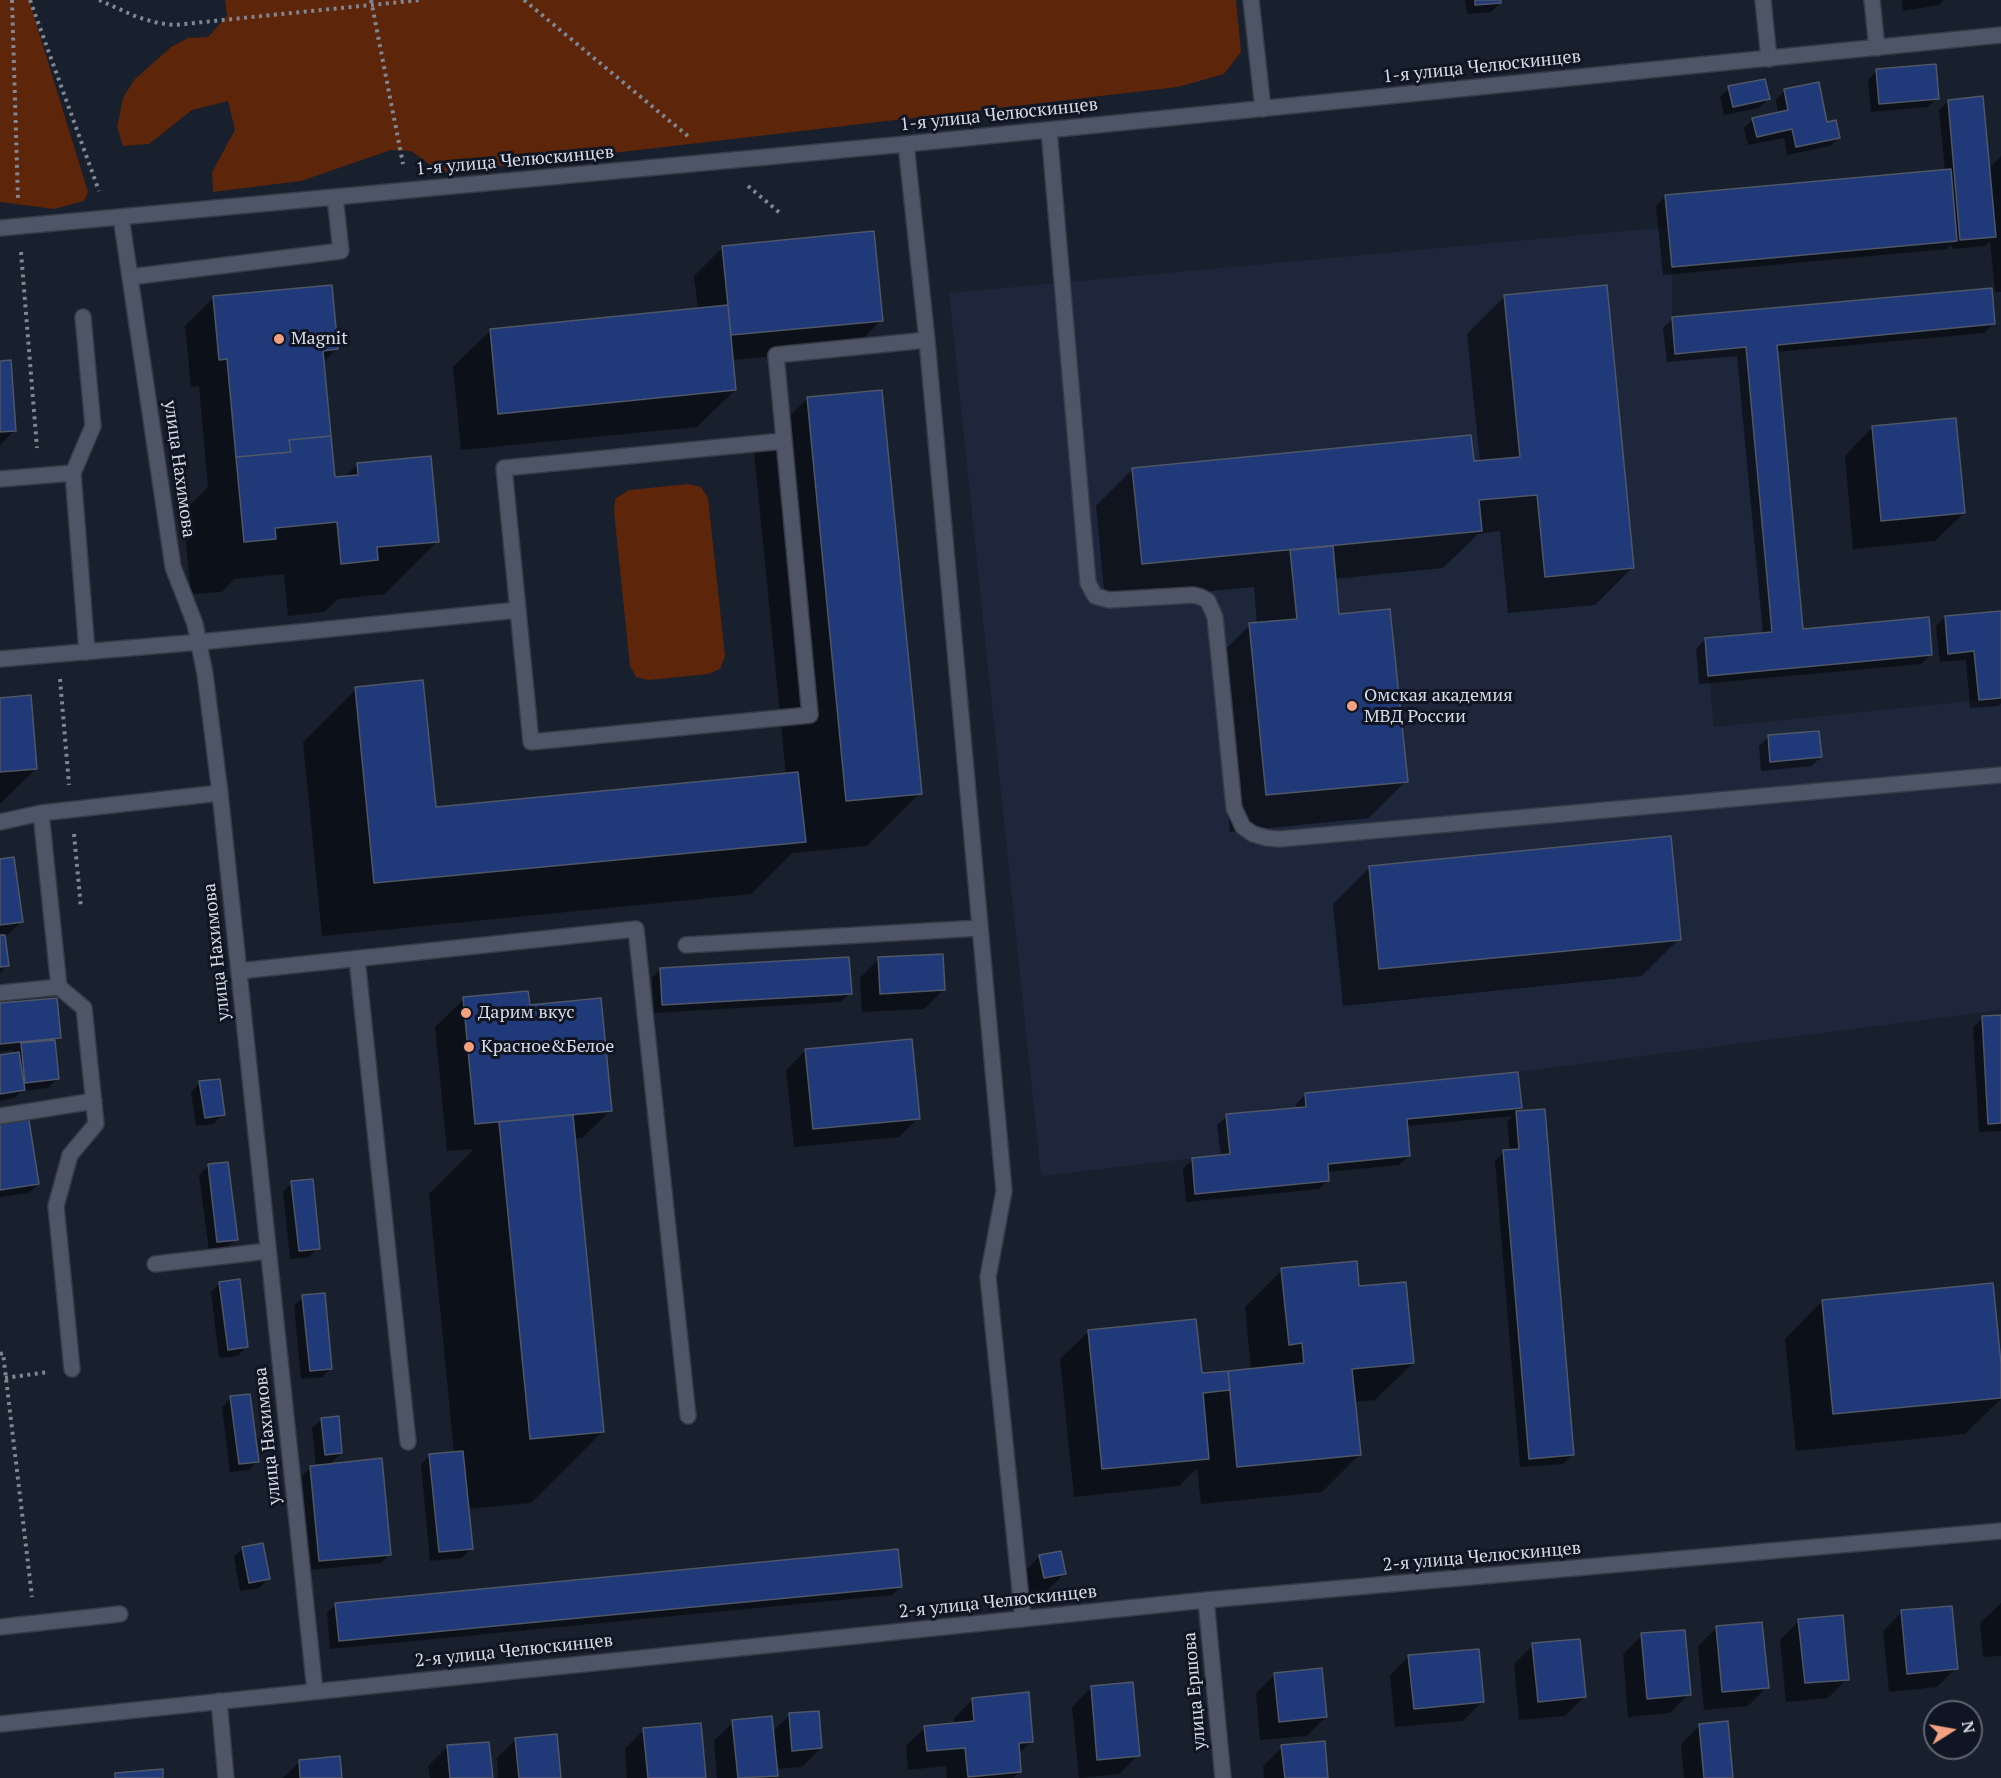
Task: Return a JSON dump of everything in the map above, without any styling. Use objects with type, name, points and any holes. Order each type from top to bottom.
[{"type":"street","points":[[1251,0],[1263,109]]},
{"type":"street","points":[[1763,0],[1769,58]]},
{"type":"street","points":[[1872,0],[1877,48]]},
{"type":"street","name":"1-я улица Челюскинцев","points":[[0,228],[906,144],[2001,35]]},
{"type":"street","points":[[1048,130],[1088,583],[1095,596],[1109,600],[1193,595],[1208,601],[1215,617],[1234,808],[1244,827],[1253,834],[1266,838],[1280,838],[2001,775]]},
{"type":"street","points":[[906,144],[927,340],[1004,1191],[988,1277],[1023,1619]]},
{"type":"street","points":[[130,277],[341,251],[335,197]]},
{"type":"street","name":"улица Нахимова","points":[[115,217],[130,277],[173,567],[200,642],[220,794],[315,1691]]},
{"type":"street","points":[[83,317],[93,426],[73,473],[87,652]]},
{"type":"street","points":[[783,441],[504,468],[531,742],[810,716],[776,355],[927,340]]},
{"type":"street","points":[[0,479],[73,473]]},
{"type":"street","points":[[0,659],[200,642],[518,610]]},
{"type":"street","points":[[0,822],[41,813],[220,794]]},
{"type":"street","points":[[41,813],[59,987],[84,1008],[96,1124],[70,1155],[56,1206],[72,1369]]},
{"type":"street","points":[[686,945],[980,928]]},
{"type":"street","points":[[239,971],[636,929],[688,1416]]},
{"type":"street","points":[[357,959],[408,1443]]},
{"type":"street","points":[[0,993],[59,987]]},
{"type":"street","points":[[0,1116],[94,1101]]},
{"type":"street","points":[[155,1264],[268,1251]]},
{"type":"street","name":"2-я улица Челюскинцев","points":[[0,1724],[1206,1600],[2001,1531]]},
{"type":"street","name":"улица Ершова","points":[[1206,1600],[1223,1778]]},
{"type":"street","points":[[0,1627],[120,1614]]},
{"type":"street","points":[[219,1701],[226,1778]]},
{"type":"path","points":[[12,0],[18,226]]},
{"type":"path","points":[[30,0],[115,217]]},
{"type":"path","points":[[99,0],[137,17],[158,24],[174,25],[371,2],[420,0]]},
{"type":"path","points":[[524,0],[780,213]]},
{"type":"path","points":[[371,2],[408,190]]},
{"type":"path","points":[[23,276],[39,476]]},
{"type":"path","points":[[0,1354],[3,1353],[35,1623]]},
{"type":"path","points":[[5,1378],[72,1369]]},
{"type":"shaded area","points":[[0,0],[29,0],[88,192],[84,201],[54,209],[0,202]]},
{"type":"shaded area","points":[[225,0],[1236,0],[1241,52],[1224,74],[1178,87],[442,173],[411,151],[391,150],[301,181],[213,192],[212,172],[235,130],[228,101],[192,110],[149,144],[123,146],[117,127],[123,98],[134,80],[171,47],[188,38],[208,37],[227,16]]},
{"type":"shaded area","name":"Омская академия МВД России","points":[[1668,227],[1675,353],[1746,347],[1772,632],[1705,638],[1714,727],[2001,698],[2001,1010],[1518,1072],[1305,1093],[1306,1107],[1226,1114],[1230,1154],[1041,1176],[949,293]]},
{"type":"shaded area","points":[[688,484],[701,487],[708,498],[725,656],[720,669],[708,674],[649,680],[636,677],[630,666],[614,512],[615,499],[629,490]]},
{"type":"building","points":[[1475,0],[1501,0],[1501,3],[1475,5]]},
{"type":"building","points":[[1936,64],[1939,99],[1879,104],[1876,69]]},
{"type":"building","points":[[1765,79],[1770,99],[1733,107],[1728,86]]},
{"type":"building","points":[[1819,82],[1827,122],[1836,120],[1840,138],[1796,147],[1792,129],[1757,137],[1752,118],[1788,110],[1784,89]]},
{"type":"building","points":[[1983,96],[1996,237],[1960,240],[1948,100]]},
{"type":"building","points":[[1951,169],[1957,241],[1672,267],[1665,195]]},
{"type":"building","points":[[874,231],[883,321],[731,335],[722,246]]},
{"type":"building","points":[[332,285],[338,349],[323,351],[331,436],[289,440],[291,452],[236,457],[227,359],[219,360],[213,296]]},
{"type":"building","points":[[1607,285],[1634,568],[1545,577],[1537,495],[1479,500],[1482,531],[1142,564],[1132,468],[1471,435],[1474,461],[1520,457],[1504,295]]},
{"type":"building","points":[[1992,288],[1995,324],[1777,345],[1803,629],[1929,617],[1932,655],[1708,676],[1705,638],[1772,632],[1746,347],[1675,354],[1672,317]]},
{"type":"building","points":[[728,305],[736,390],[498,414],[490,329]]},
{"type":"building","points":[[11,360],[16,431],[0,432],[0,361]]},
{"type":"building","points":[[882,390],[922,794],[846,801],[807,397]]},
{"type":"building","points":[[1956,418],[1965,513],[1881,521],[1872,426]]},
{"type":"building","points":[[331,436],[335,477],[358,475],[357,463],[431,456],[439,542],[377,547],[378,560],[341,564],[337,522],[275,528],[276,539],[244,542],[236,457],[291,452],[289,440]]},
{"type":"building","points":[[1333,546],[1339,614],[1390,609],[1408,782],[1266,795],[1249,623],[1297,619],[1290,550]]},
{"type":"building","points":[[2001,611],[2001,698],[1979,700],[1974,651],[1948,654],[1945,616]]},
{"type":"building","points":[[423,680],[436,807],[798,772],[806,842],[374,883],[355,687]]},
{"type":"building","points":[[31,695],[37,769],[0,772],[0,698]]},
{"type":"building","points":[[1819,731],[1822,757],[1770,762],[1768,735]]},
{"type":"building","points":[[1671,836],[1681,940],[1379,969],[1369,866]]},
{"type":"building","points":[[14,857],[23,922],[0,925],[0,859]]},
{"type":"building","points":[[0,935],[5,935],[9,966],[0,967]]},
{"type":"building","points":[[943,954],[945,990],[880,994],[878,957]]},
{"type":"building","points":[[849,957],[852,994],[662,1005],[660,968]]},
{"type":"building","points":[[528,991],[530,1005],[601,998],[612,1111],[475,1124],[463,997]]},
{"type":"building","points":[[57,998],[61,1038],[0,1044],[0,1003]]},
{"type":"building","points":[[2001,1015],[2001,1123],[1988,1124],[1982,1016]]},
{"type":"building","points":[[912,1039],[920,1119],[813,1129],[805,1049]]},
{"type":"building","points":[[55,1040],[59,1079],[25,1083],[21,1043]]},
{"type":"building","points":[[19,1052],[25,1090],[0,1094],[0,1055]]},
{"type":"building","points":[[1518,1072],[1522,1108],[1407,1119],[1410,1156],[1328,1164],[1329,1181],[1195,1194],[1192,1158],[1230,1154],[1226,1114],[1306,1107],[1305,1093]]},
{"type":"building","points":[[220,1079],[225,1115],[205,1118],[199,1081]]},
{"type":"building","points":[[1545,1109],[1574,1455],[1529,1459],[1503,1150],[1519,1149],[1516,1111]]},
{"type":"building","points":[[28,1114],[39,1184],[0,1190],[0,1119]]},
{"type":"building","points":[[573,1115],[604,1432],[530,1439],[499,1122]]},
{"type":"building","points":[[228,1162],[238,1240],[217,1242],[208,1164]]},
{"type":"building","points":[[313,1179],[320,1249],[299,1251],[291,1181]]},
{"type":"building","points":[[1357,1261],[1359,1286],[1406,1282],[1414,1363],[1352,1369],[1361,1455],[1237,1467],[1228,1371],[1304,1363],[1302,1343],[1289,1345],[1281,1268]]},
{"type":"building","points":[[240,1279],[248,1347],[228,1350],[219,1282]]},
{"type":"building","points":[[1993,1283],[2001,1364],[2001,1398],[1833,1414],[1822,1300]]},
{"type":"building","points":[[325,1293],[332,1369],[310,1371],[302,1295]]},
{"type":"building","points":[[1196,1319],[1202,1373],[1228,1371],[1230,1390],[1203,1393],[1209,1459],[1102,1469],[1088,1330]]},
{"type":"building","points":[[250,1394],[259,1462],[239,1464],[230,1396]]},
{"type":"building","points":[[339,1416],[342,1453],[325,1455],[321,1418]]},
{"type":"building","points":[[463,1451],[473,1549],[439,1552],[429,1454]]},
{"type":"building","points":[[382,1458],[391,1555],[319,1561],[310,1466]]},
{"type":"building","points":[[263,1543],[270,1579],[249,1583],[242,1547]]},
{"type":"building","points":[[898,1549],[902,1587],[339,1641],[335,1603]]},
{"type":"building","points":[[1061,1551],[1066,1574],[1044,1578],[1039,1555]]},
{"type":"building","points":[[1952,1606],[1958,1669],[1907,1674],[1901,1610]]},
{"type":"building","points":[[1843,1615],[1849,1680],[1805,1683],[1798,1619]]},
{"type":"building","points":[[1762,1622],[1769,1688],[1722,1692],[1716,1626]]},
{"type":"building","points":[[1685,1630],[1691,1695],[1647,1699],[1641,1633]]},
{"type":"building","points":[[1580,1639],[1586,1697],[1538,1702],[1532,1643]]},
{"type":"building","points":[[1479,1649],[1484,1702],[1414,1709],[1408,1655]]},
{"type":"building","points":[[1322,1668],[1327,1717],[1279,1722],[1274,1673]]},
{"type":"building","points":[[1133,1682],[1140,1756],[1097,1760],[1091,1686]]},
{"type":"building","points":[[1029,1692],[1033,1742],[1019,1743],[1021,1772],[968,1777],[965,1748],[927,1751],[924,1726],[974,1721],[972,1698]]},
{"type":"building","points":[[819,1711],[822,1748],[792,1751],[789,1713]]},
{"type":"building","points":[[772,1716],[778,1776],[738,1778],[732,1720]]},
{"type":"building","points":[[1728,1721],[1733,1778],[1704,1778],[1699,1724]]},
{"type":"building","points":[[701,1723],[706,1778],[648,1778],[643,1728]]},
{"type":"building","points":[[557,1734],[561,1778],[519,1778],[515,1738]]},
{"type":"building","points":[[1325,1741],[1328,1778],[1285,1778],[1281,1745]]},
{"type":"building","points":[[489,1742],[493,1778],[450,1778],[447,1745]]},
{"type":"building","points":[[340,1756],[342,1778],[300,1778],[299,1760]]},
{"type":"building","points":[[163,1769],[163,1778],[115,1778],[115,1773]]},
{"type":"place","name":"Magnit","points":[[279,339]]},
{"type":"place","name":"Омская академия МВД России","points":[[1352,706]]},
{"type":"place","name":"Дарим вкус","points":[[466,1013]]},
{"type":"place","name":"Красное&Белое","points":[[469,1047]]}]
